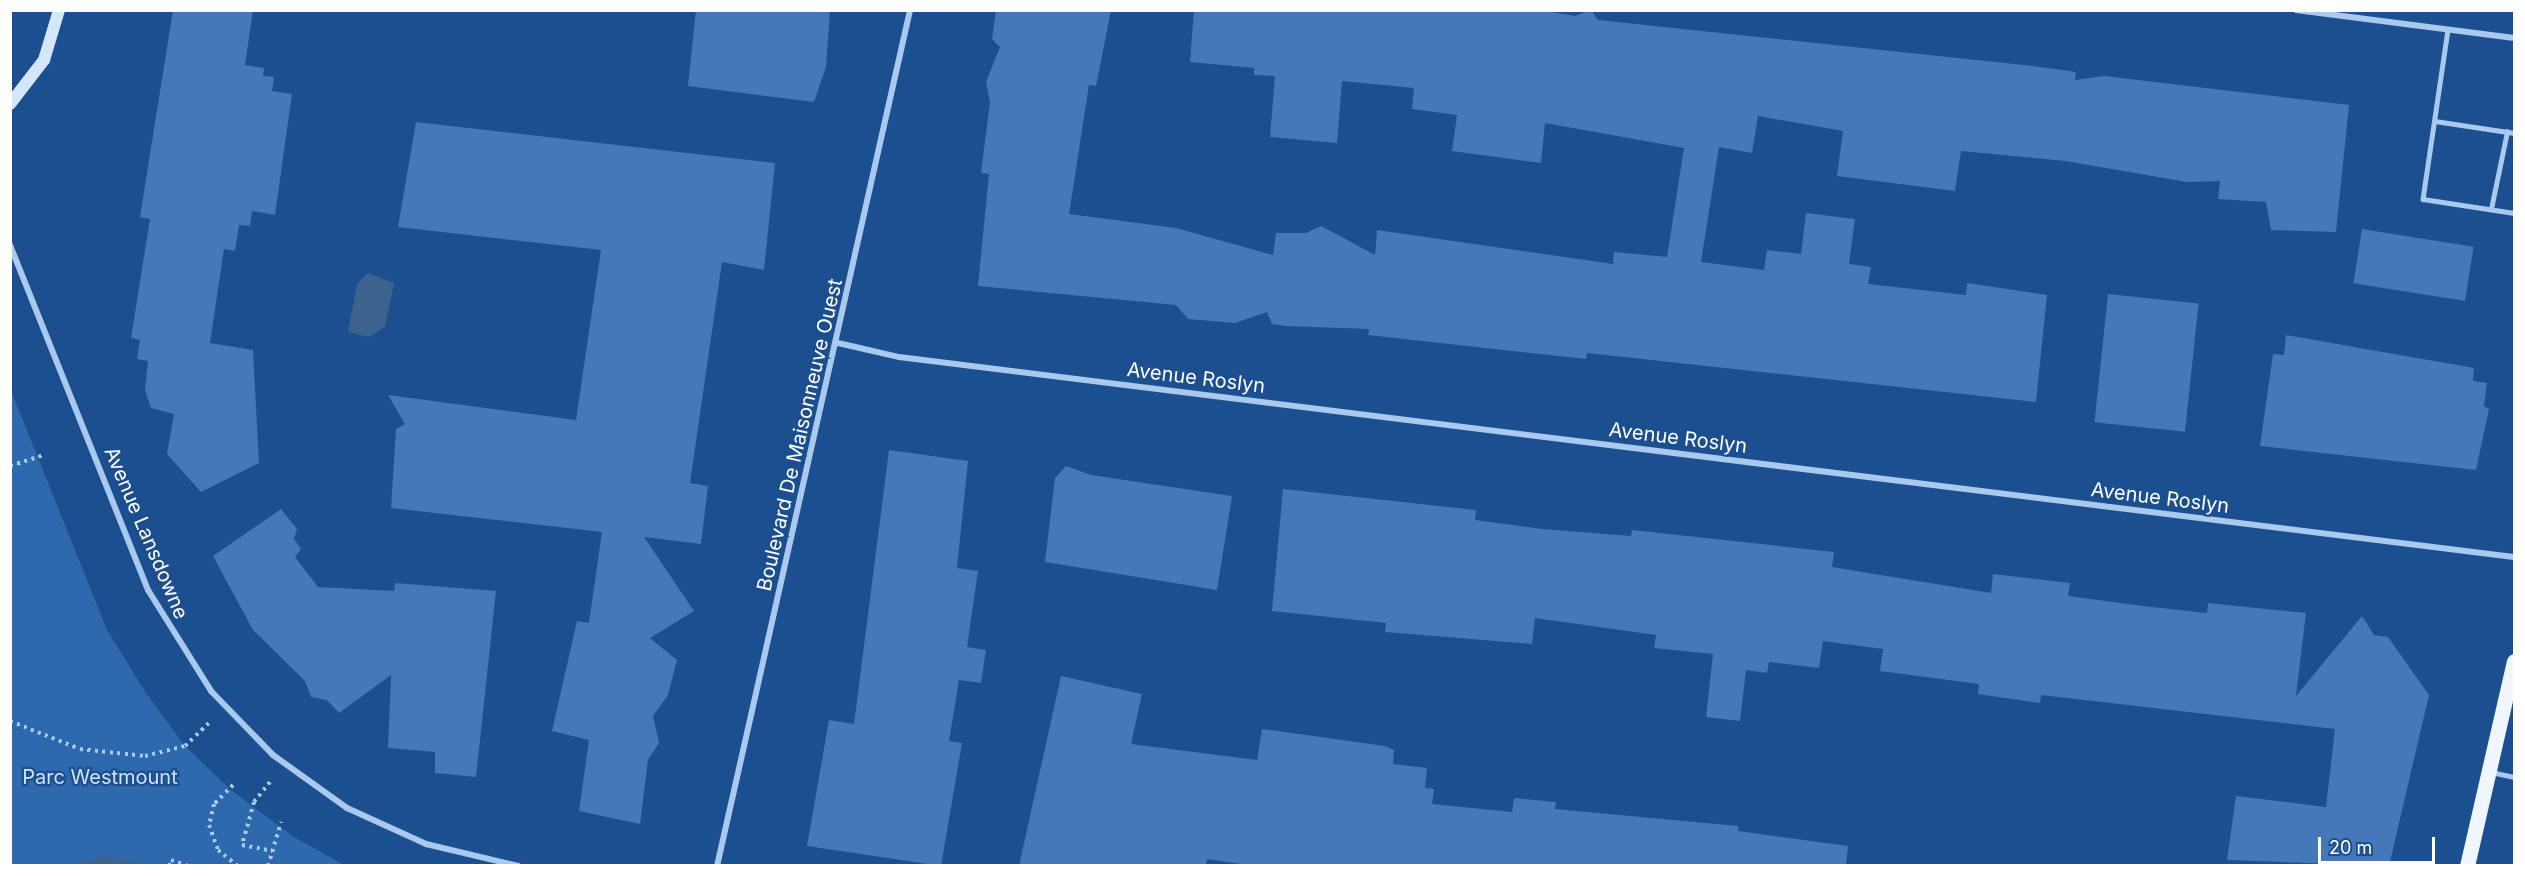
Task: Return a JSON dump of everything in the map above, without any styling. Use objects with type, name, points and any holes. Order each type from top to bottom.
[{"type":"main road","points":[[10,105],[44,60],[59,10]]},
{"type":"main road","points":[[2467,866],[2514,661]]},
{"type":"street","name":"Boulevard De Maisonneuve Ouest","points":[[717,866],[838,344],[910,10]]},
{"type":"street","points":[[2296,10],[2514,38]]},
{"type":"street","name":"Avenue Lansdowne","points":[[10,245],[148,590],[174,639],[225,707],[273,755],[347,808],[426,844],[518,866]]},
{"type":"street","name":"Avenue Roslyn","points":[[838,344],[899,357],[2514,557]]},
{"type":"lane","points":[[2448,30],[2423,199],[2514,213]]},
{"type":"lane","points":[[2435,121],[2514,133]]},
{"type":"lane","points":[[2491,209],[2506,132]]},
{"type":"lane","points":[[2489,771],[2514,777]]},
{"type":"path","points":[[10,466],[43,455]]},
{"type":"path","points":[[10,721],[80,749],[145,756],[185,746],[225,707]]},
{"type":"path","points":[[233,785],[214,804],[209,825],[218,850],[238,866]]},
{"type":"path","points":[[254,802],[242,845],[272,851]]},
{"type":"path","points":[[268,866],[281,822]]},
{"type":"path","points":[[169,866],[171,860],[188,866]]},
{"type":"green space","name":"Parc Westmount","points":[[10,388],[107,630],[146,693],[185,746],[231,790],[294,837],[344,865],[11,865]]},
{"type":"shaded area","points":[[368,273],[394,283],[385,327],[369,337],[348,332],[357,284]]},
{"type":"shaded area","points":[[104,855],[130,861],[136,865],[74,865]]},
{"type":"building","points":[[173,10],[253,10],[245,65],[264,68],[263,76],[274,77],[272,91],[292,94],[275,215],[252,211],[250,226],[239,225],[235,251],[224,249],[210,343],[253,350],[259,463],[201,492],[167,454],[174,414],[151,408],[145,390],[148,361],[137,359],[140,340],[131,338],[150,219],[140,217]]},
{"type":"building","points":[[696,10],[830,10],[826,67],[814,102],[688,86]]},
{"type":"building","points":[[996,10],[1111,10],[1096,86],[1089,85],[1069,214],[1176,228],[1273,255],[1276,233],[1306,233],[1321,226],[1375,255],[1377,230],[1613,264],[1614,252],[1667,257],[1684,148],[1545,123],[1541,163],[1452,151],[1457,115],[1412,109],[1414,88],[1342,81],[1337,143],[1270,137],[1275,76],[1254,75],[1254,68],[1190,62],[1194,10],[1540,10],[1575,16],[1591,10],[1598,20],[2033,66],[2076,72],[2075,80],[2104,76],[2349,105],[2336,232],[2271,230],[2266,202],[2218,199],[2220,181],[2187,182],[2065,161],[1961,151],[1955,191],[1837,176],[1843,131],[1758,116],[1752,153],[1719,147],[1701,262],[1764,270],[1767,250],[1801,254],[1806,213],[1855,219],[1849,264],[1871,267],[1868,284],[1966,295],[1967,283],[2047,295],[2036,402],[1587,353],[1586,359],[1368,335],[1369,329],[1286,326],[1272,324],[1267,312],[1235,323],[1188,319],[1176,305],[978,286],[989,174],[981,173],[990,102],[986,82],[1000,47],[992,39]]},
{"type":"building","points":[[416,122],[775,163],[764,270],[722,262],[690,483],[708,486],[701,544],[644,537],[694,611],[650,638],[677,660],[668,695],[653,716],[659,743],[648,760],[640,824],[579,811],[589,740],[552,731],[577,621],[589,623],[602,532],[391,508],[396,429],[405,424],[388,395],[576,420],[601,250],[398,227]]},
{"type":"building","points":[[2362,229],[2474,247],[2465,301],[2353,283]]},
{"type":"building","points":[[2108,294],[2199,304],[2185,432],[2095,422]]},
{"type":"building","points":[[2286,335],[2474,368],[2473,381],[2487,383],[2484,406],[2489,409],[2476,470],[2260,446],[2273,354],[2284,355]]},
{"type":"building","points":[[889,450],[968,461],[957,568],[978,571],[967,647],[986,650],[981,683],[959,680],[949,741],[962,743],[941,866],[807,846],[829,720],[854,724]]},
{"type":"building","points":[[1066,466],[1091,475],[1232,496],[1217,590],[1045,562],[1055,478]]},
{"type":"building","points":[[1283,489],[1476,510],[1475,520],[1542,529],[1631,536],[1632,530],[1834,552],[1832,567],[1991,593],[1993,574],[2070,583],[2068,596],[2143,606],[2207,613],[2208,603],[2306,613],[2296,696],[2362,616],[2374,635],[2388,637],[2429,695],[2389,866],[2227,860],[2236,796],[2326,807],[2335,729],[2041,695],[2040,703],[1978,694],[1979,684],[1880,671],[1883,649],[1823,641],[1819,668],[1769,662],[1767,673],[1746,670],[1740,721],[1706,717],[1713,654],[1654,648],[1656,635],[1535,618],[1532,644],[1385,632],[1386,623],[1272,611]]},
{"type":"building","points":[[281,509],[297,529],[294,539],[301,549],[295,557],[318,587],[394,591],[395,583],[496,591],[476,777],[435,773],[435,752],[388,748],[391,675],[339,713],[327,700],[311,697],[305,681],[253,630],[213,556]]},
{"type":"building","points":[[1061,676],[1142,694],[1131,744],[1257,760],[1262,729],[1385,746],[1394,750],[1393,764],[1427,768],[1425,788],[1434,789],[1432,804],[1512,812],[1514,798],[1556,802],[1555,809],[1738,826],[1738,831],[1848,846],[1846,866],[1254,866],[1207,859],[1206,866],[1019,866]]}]
